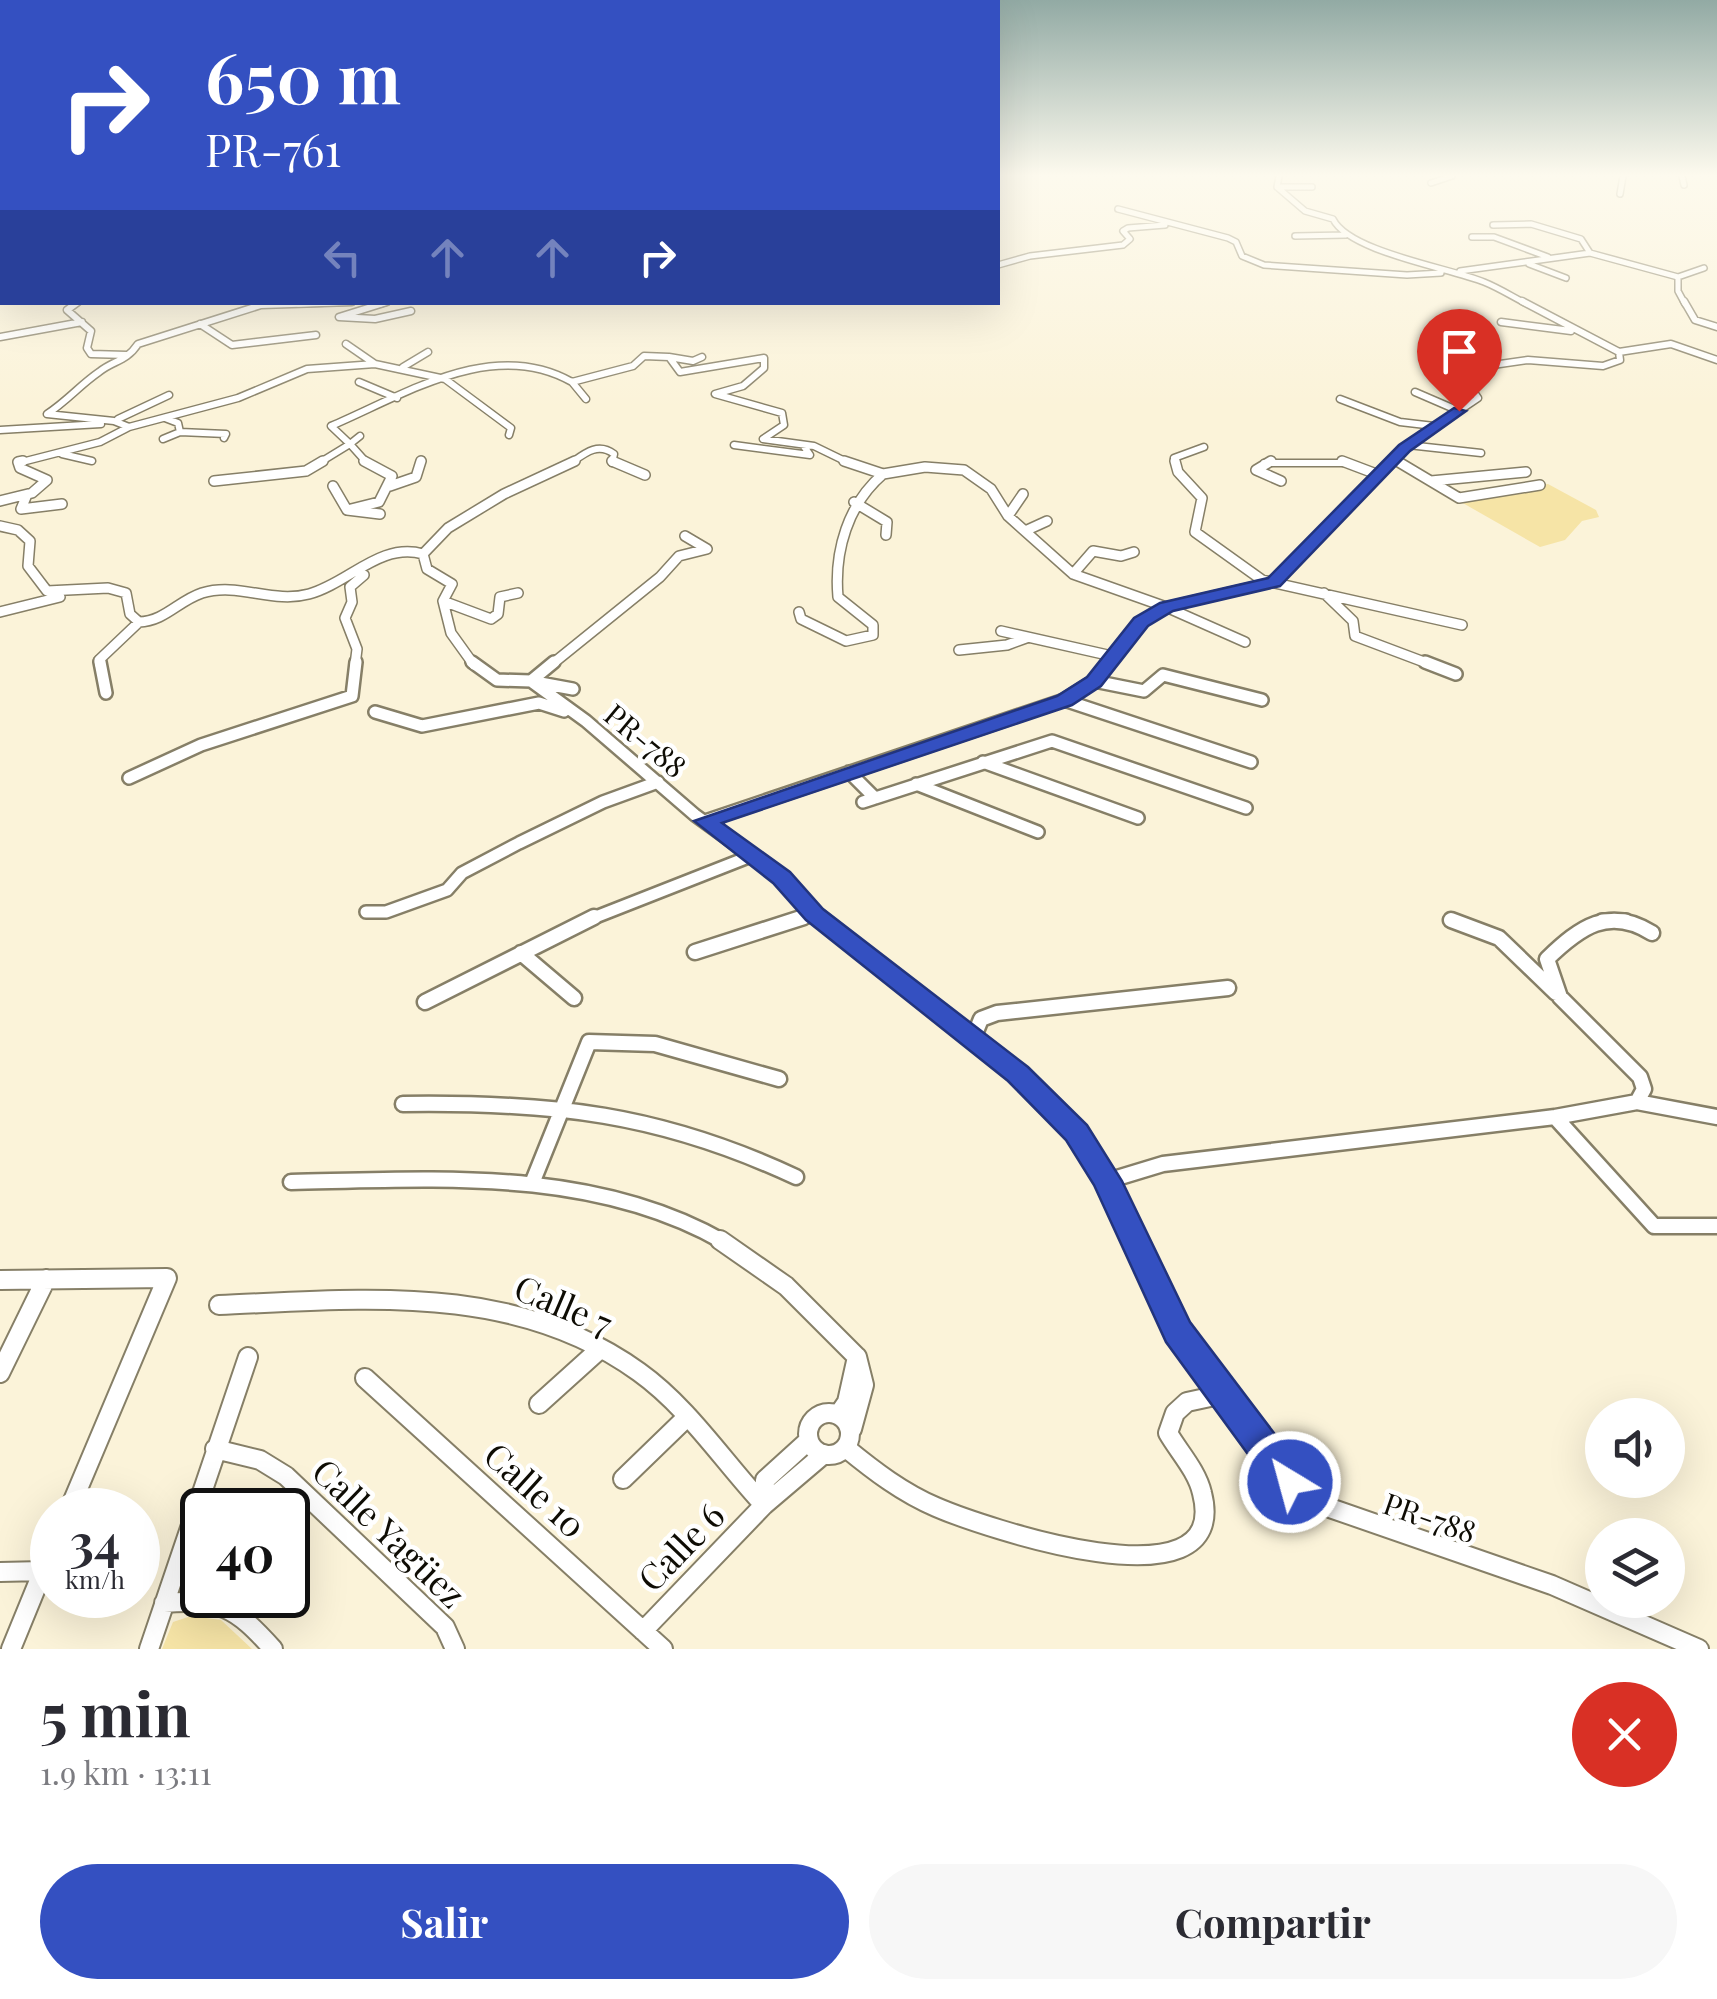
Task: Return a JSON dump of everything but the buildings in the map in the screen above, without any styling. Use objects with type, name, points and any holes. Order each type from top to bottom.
[{"type":"street","points":[[1000,265],[1056,253]]},
{"type":"street","points":[[1241,253],[1264,265],[1407,275],[1590,253],[1678,277],[1704,268]]},
{"type":"street","points":[[1389,253],[1485,282],[1619,352],[1671,344],[1717,360]]},
{"type":"street","points":[[1538,253],[1552,258]]},
{"type":"street","points":[[1524,263],[1566,278]]},
{"type":"street","points":[[1678,277],[1678,291],[1695,320],[1717,327]]},
{"type":"street","points":[[74,305],[67,310],[90,331],[87,348],[91,354],[104,358],[130,355]]},
{"type":"street","points":[[130,427],[114,421],[46,414],[77,395],[100,370],[130,355],[142,342],[200,324],[242,305]]},
{"type":"street","points":[[233,310],[260,305]]},
{"type":"street","points":[[377,305],[339,317],[375,319],[411,311]]},
{"type":"street","points":[[0,337],[46,332],[82,322]]},
{"type":"street","points":[[1501,322],[1580,332]]},
{"type":"street","points":[[200,324],[232,345],[286,342],[316,335]]},
{"type":"street","points":[[346,344],[375,364]]},
{"type":"street","points":[[402,367],[428,352]]},
{"type":"street","points":[[705,821],[1064,700],[1094,682],[1141,622],[1166,607],[1274,582],[1408,445],[1478,398],[1462,375],[1465,369],[1528,360],[1604,366],[1620,360],[1619,352]]},
{"type":"street","points":[[572,382],[632,366],[644,356],[693,360],[702,356]]},
{"type":"street","points":[[668,357],[680,372],[764,358],[764,368],[748,384],[715,394],[782,413],[784,425],[762,437],[804,444],[882,474],[925,467],[964,470],[991,489],[1008,516],[1073,574],[1166,607],[1244,642]]},
{"type":"street","points":[[347,510],[379,502],[392,476],[368,465],[331,426],[445,379],[506,363],[546,368],[572,382],[586,399]]},
{"type":"street","points":[[0,501],[26,497],[40,490],[46,480],[20,468],[18,462],[100,442],[130,427],[238,398],[307,369],[375,364],[445,379],[510,428],[509,435]]},
{"type":"street","points":[[358,382],[396,398]]},
{"type":"street","points":[[1414,392],[1459,411]]},
{"type":"street","points":[[0,430],[74,428],[114,421],[169,396]]},
{"type":"street","points":[[1340,399],[1400,422],[1434,426]]},
{"type":"street","points":[[165,418],[178,423],[180,432]]},
{"type":"street","points":[[163,439],[180,432],[216,431],[226,434],[224,438]]},
{"type":"street","points":[[214,481],[306,471],[360,436]]},
{"type":"street","points":[[734,445],[810,454],[804,444]]},
{"type":"street","points":[[1408,445],[1481,453]]},
{"type":"street","points":[[1204,448],[1174,458],[1178,472],[1202,498],[1195,532],[1250,572],[1274,582],[1462,625]]},
{"type":"street","points":[[106,694],[99,660],[139,622],[164,620],[189,598],[226,588],[251,587],[280,596],[316,593],[390,551],[410,549],[422,554],[448,528],[534,478],[564,469],[592,449],[607,449],[614,454],[611,464],[645,475]]},
{"type":"street","points":[[53,452],[92,462]]},
{"type":"street","points":[[390,486],[416,477],[421,460]]},
{"type":"street","points":[[1280,481],[1256,470],[1264,462],[1340,460],[1378,474]]},
{"type":"street","points":[[1394,460],[1459,498],[1540,485]]},
{"type":"street","points":[[1430,481],[1526,472]]},
{"type":"street","points":[[843,612],[836,562],[854,502],[882,474]]},
{"type":"street","points":[[334,486],[347,510]]},
{"type":"street","points":[[1008,516],[1023,494]]},
{"type":"street","points":[[26,497],[21,509],[62,504]]},
{"type":"street","points":[[854,502],[887,522],[886,535]]},
{"type":"street","points":[[347,510],[380,514]]},
{"type":"street","points":[[1025,531],[1047,520]]},
{"type":"street","points":[[0,526],[18,530],[30,541],[28,566],[47,592],[108,588],[126,593],[130,614],[139,622]]},
{"type":"street","points":[[531,682],[660,577],[679,556],[707,549],[685,536]]},
{"type":"street","points":[[1073,574],[1093,551],[1121,556],[1134,552]]},
{"type":"street","name":"PR-788","points":[[422,554],[427,568],[452,584],[443,602],[452,632],[477,669],[498,680],[531,682],[586,721],[705,821],[782,878],[814,914],[1018,1074],[1076,1132],[1107,1181],[1178,1332],[1290,1482],[1327,1507],[1552,1585],[1699,1649]]},
{"type":"street","points":[[129,778],[200,744],[352,696],[357,649],[344,618],[352,602],[350,587],[370,572],[364,567]]},
{"type":"street","points":[[1071,588],[1087,582]]},
{"type":"street","points":[[0,612],[78,590]]},
{"type":"street","points":[[443,602],[491,619],[498,614],[500,597],[518,593]]},
{"type":"street","points":[[1324,593],[1353,621],[1354,636],[1456,674]]},
{"type":"street","points":[[799,612],[801,620],[841,641],[864,642],[874,635],[873,626],[838,597]]},
{"type":"street","points":[[1000,631],[1112,656]]},
{"type":"street","points":[[959,650],[1007,645],[1026,638]]},
{"type":"street","points":[[1094,682],[1144,691],[1163,675],[1262,700]]},
{"type":"street","points":[[531,682],[574,688]]},
{"type":"street","points":[[1064,700],[1251,762]]},
{"type":"street","points":[[375,712],[422,726],[539,703],[586,721]]},
{"type":"street","points":[[862,802],[1052,741],[1246,808]]},
{"type":"street","points":[[983,762],[1138,818]]},
{"type":"street","points":[[850,772],[876,798]]},
{"type":"street","points":[[366,912],[386,912],[447,890],[462,873],[603,802],[658,782]]},
{"type":"street","points":[[916,784],[1038,832]]},
{"type":"street","points":[[424,1002],[585,921],[751,856]]},
{"type":"street","points":[[695,952],[814,914]]},
{"type":"street","points":[[1560,996],[1548,959],[1580,927],[1600,918],[1621,916],[1652,933]]},
{"type":"street","points":[[1451,920],[1499,938],[1560,996],[1640,1077],[1644,1089],[1637,1102]]},
{"type":"street","points":[[522,953],[574,998]]},
{"type":"street","points":[[972,1038],[981,1019],[997,1013],[1228,988]]},
{"type":"street","points":[[533,1181],[589,1042],[600,1038],[684,1051],[780,1080]]},
{"type":"street","points":[[1107,1181],[1163,1164],[1555,1117],[1637,1102],[1717,1118]]},
{"type":"street","points":[[404,1104],[563,1106],[669,1124],[712,1138],[796,1177]]},
{"type":"street","points":[[1555,1117],[1654,1226],[1717,1226]]},
{"type":"street","points":[[291,1182],[533,1181],[604,1194],[679,1219],[774,1276],[857,1357],[858,1384],[848,1439],[824,1454],[808,1441],[808,1428],[817,1417],[838,1415]]},
{"type":"street","points":[[0,1280],[167,1278],[78,1488]]},
{"type":"street","points":[[0,1373],[46,1280]]},
{"type":"street","name":"Calle 7","points":[[220,1306],[470,1301],[531,1316],[639,1372],[764,1505]]},
{"type":"street","points":[[538,1404],[600,1349]]},
{"type":"street","points":[[148,1649],[248,1358]]},
{"type":"street","name":"Calle 10","points":[[365,1378],[663,1649]]},
{"type":"street","points":[[838,1415],[858,1384]]},
{"type":"street","points":[[838,1415],[848,1439],[876,1474],[952,1512],[1000,1528],[1136,1558],[1168,1556],[1194,1540],[1202,1518],[1202,1494],[1168,1433],[1173,1412],[1182,1400],[1224,1394]]},
{"type":"street","points":[[623,1479],[686,1418]]},
{"type":"street","name":"Calle 6","points":[[764,1505],[766,1480],[808,1441]]},
{"type":"street","name":"Calle Yagüez","points":[[215,1450],[260,1460],[286,1476],[445,1626],[456,1649]]},
{"type":"street","name":"Calle 6","points":[[643,1631],[764,1505],[824,1454]]},
{"type":"street","points":[[0,1572],[30,1571]]},
{"type":"street","points":[[164,1603],[204,1600],[236,1608],[273,1649]]},
{"type":"street","points":[[11,1649],[30,1603]]},
{"type":"shaded area","points":[[1548,484],[1596,510],[1599,517],[1582,521],[1565,540],[1540,547],[1461,502]]},
{"type":"shaded area","points":[[185,1618],[221,1620],[252,1649],[162,1649],[173,1622]]},
{"type":"route","points":[[1290,1482],[1178,1332],[1107,1181],[1076,1132],[1018,1074],[814,914],[782,878],[705,821],[1064,700],[1094,682],[1141,622],[1166,607],[1274,582],[1302,558],[1404,448],[1459,411]]}]
